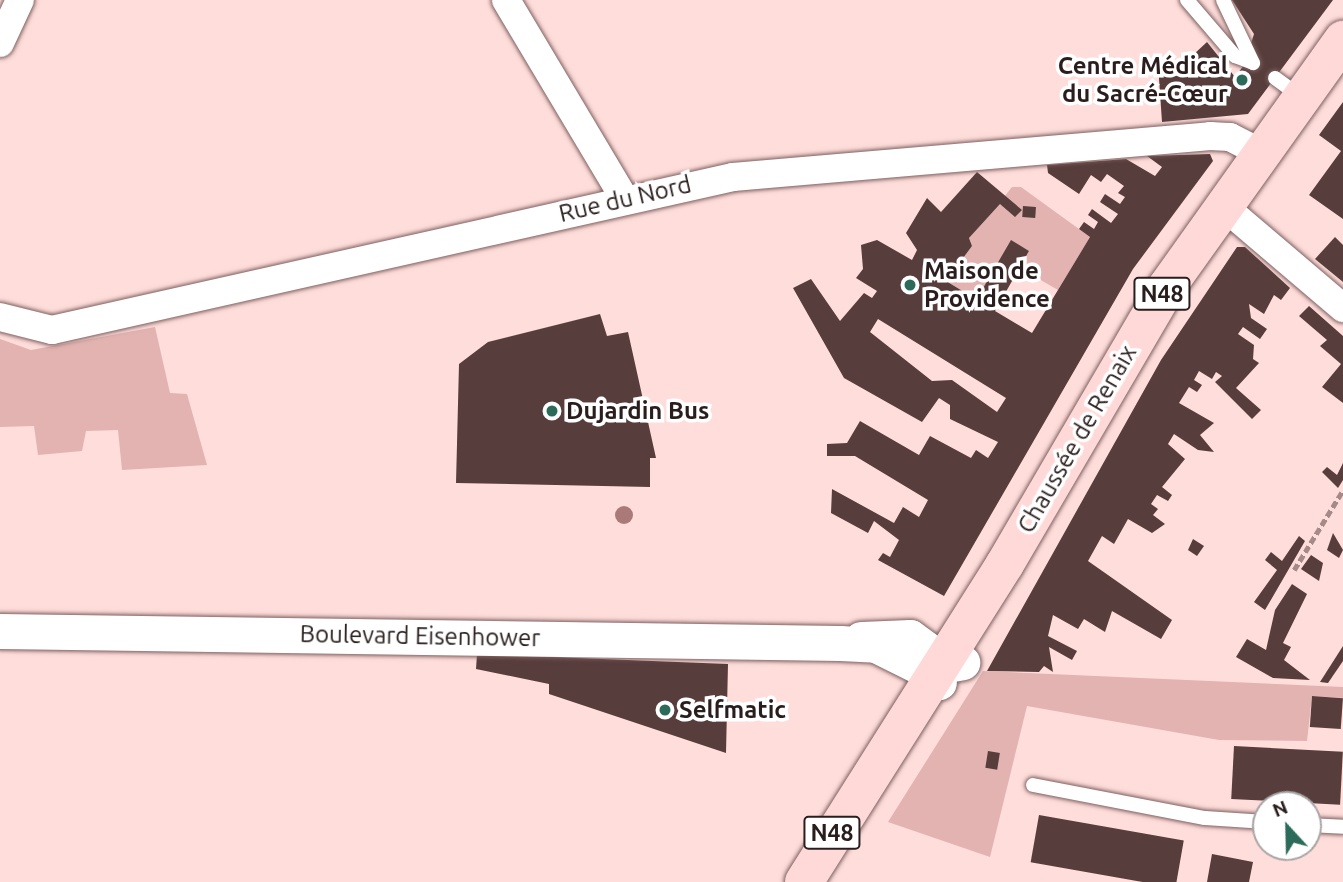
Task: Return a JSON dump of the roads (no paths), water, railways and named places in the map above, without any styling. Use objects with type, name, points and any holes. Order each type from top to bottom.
[{"type":"main road","name":"Chaussée de Renaix","points":[[804,882],[872,790],[950,666],[1121,362],[1222,205],[1260,152],[1288,87],[1343,40]]},
{"type":"main road","name":"Chaussée de Renaix","points":[[832,882],[872,790]]},
{"type":"street","points":[[0,43],[20,0]]},
{"type":"street","points":[[506,0],[625,200]]},
{"type":"street","name":"Rue du Nord","points":[[0,317],[52,330],[733,177],[1163,138],[1230,137],[1260,152]]},
{"type":"street","points":[[1222,205],[1343,308]]},
{"type":"street","name":"Boulevard Eisenhower","points":[[0,631],[840,643],[876,645],[907,664],[950,666]]},
{"type":"street","name":"Boulevard Eisenhower","points":[[840,643],[910,637],[950,666]]},
{"type":"street","name":"Boulevard Eisenhower","points":[[840,643],[880,663],[899,695],[872,790]]},
{"type":"lane","points":[[1187,0],[1235,56],[1253,63],[1223,0]]},
{"type":"lane","points":[[1033,785],[1205,818],[1252,821]]},
{"type":"lane","points":[[1322,826],[1343,827]]},
{"type":"place","name":"Centre Médical du Sacré-Cœur","points":[[1242,80]]},
{"type":"place","name":"Maison de Providence","points":[[910,285]]},
{"type":"place","name":"Dujardin Bus","points":[[552,411]]},
{"type":"place","name":"Selfmatic","points":[[665,710]]}]
